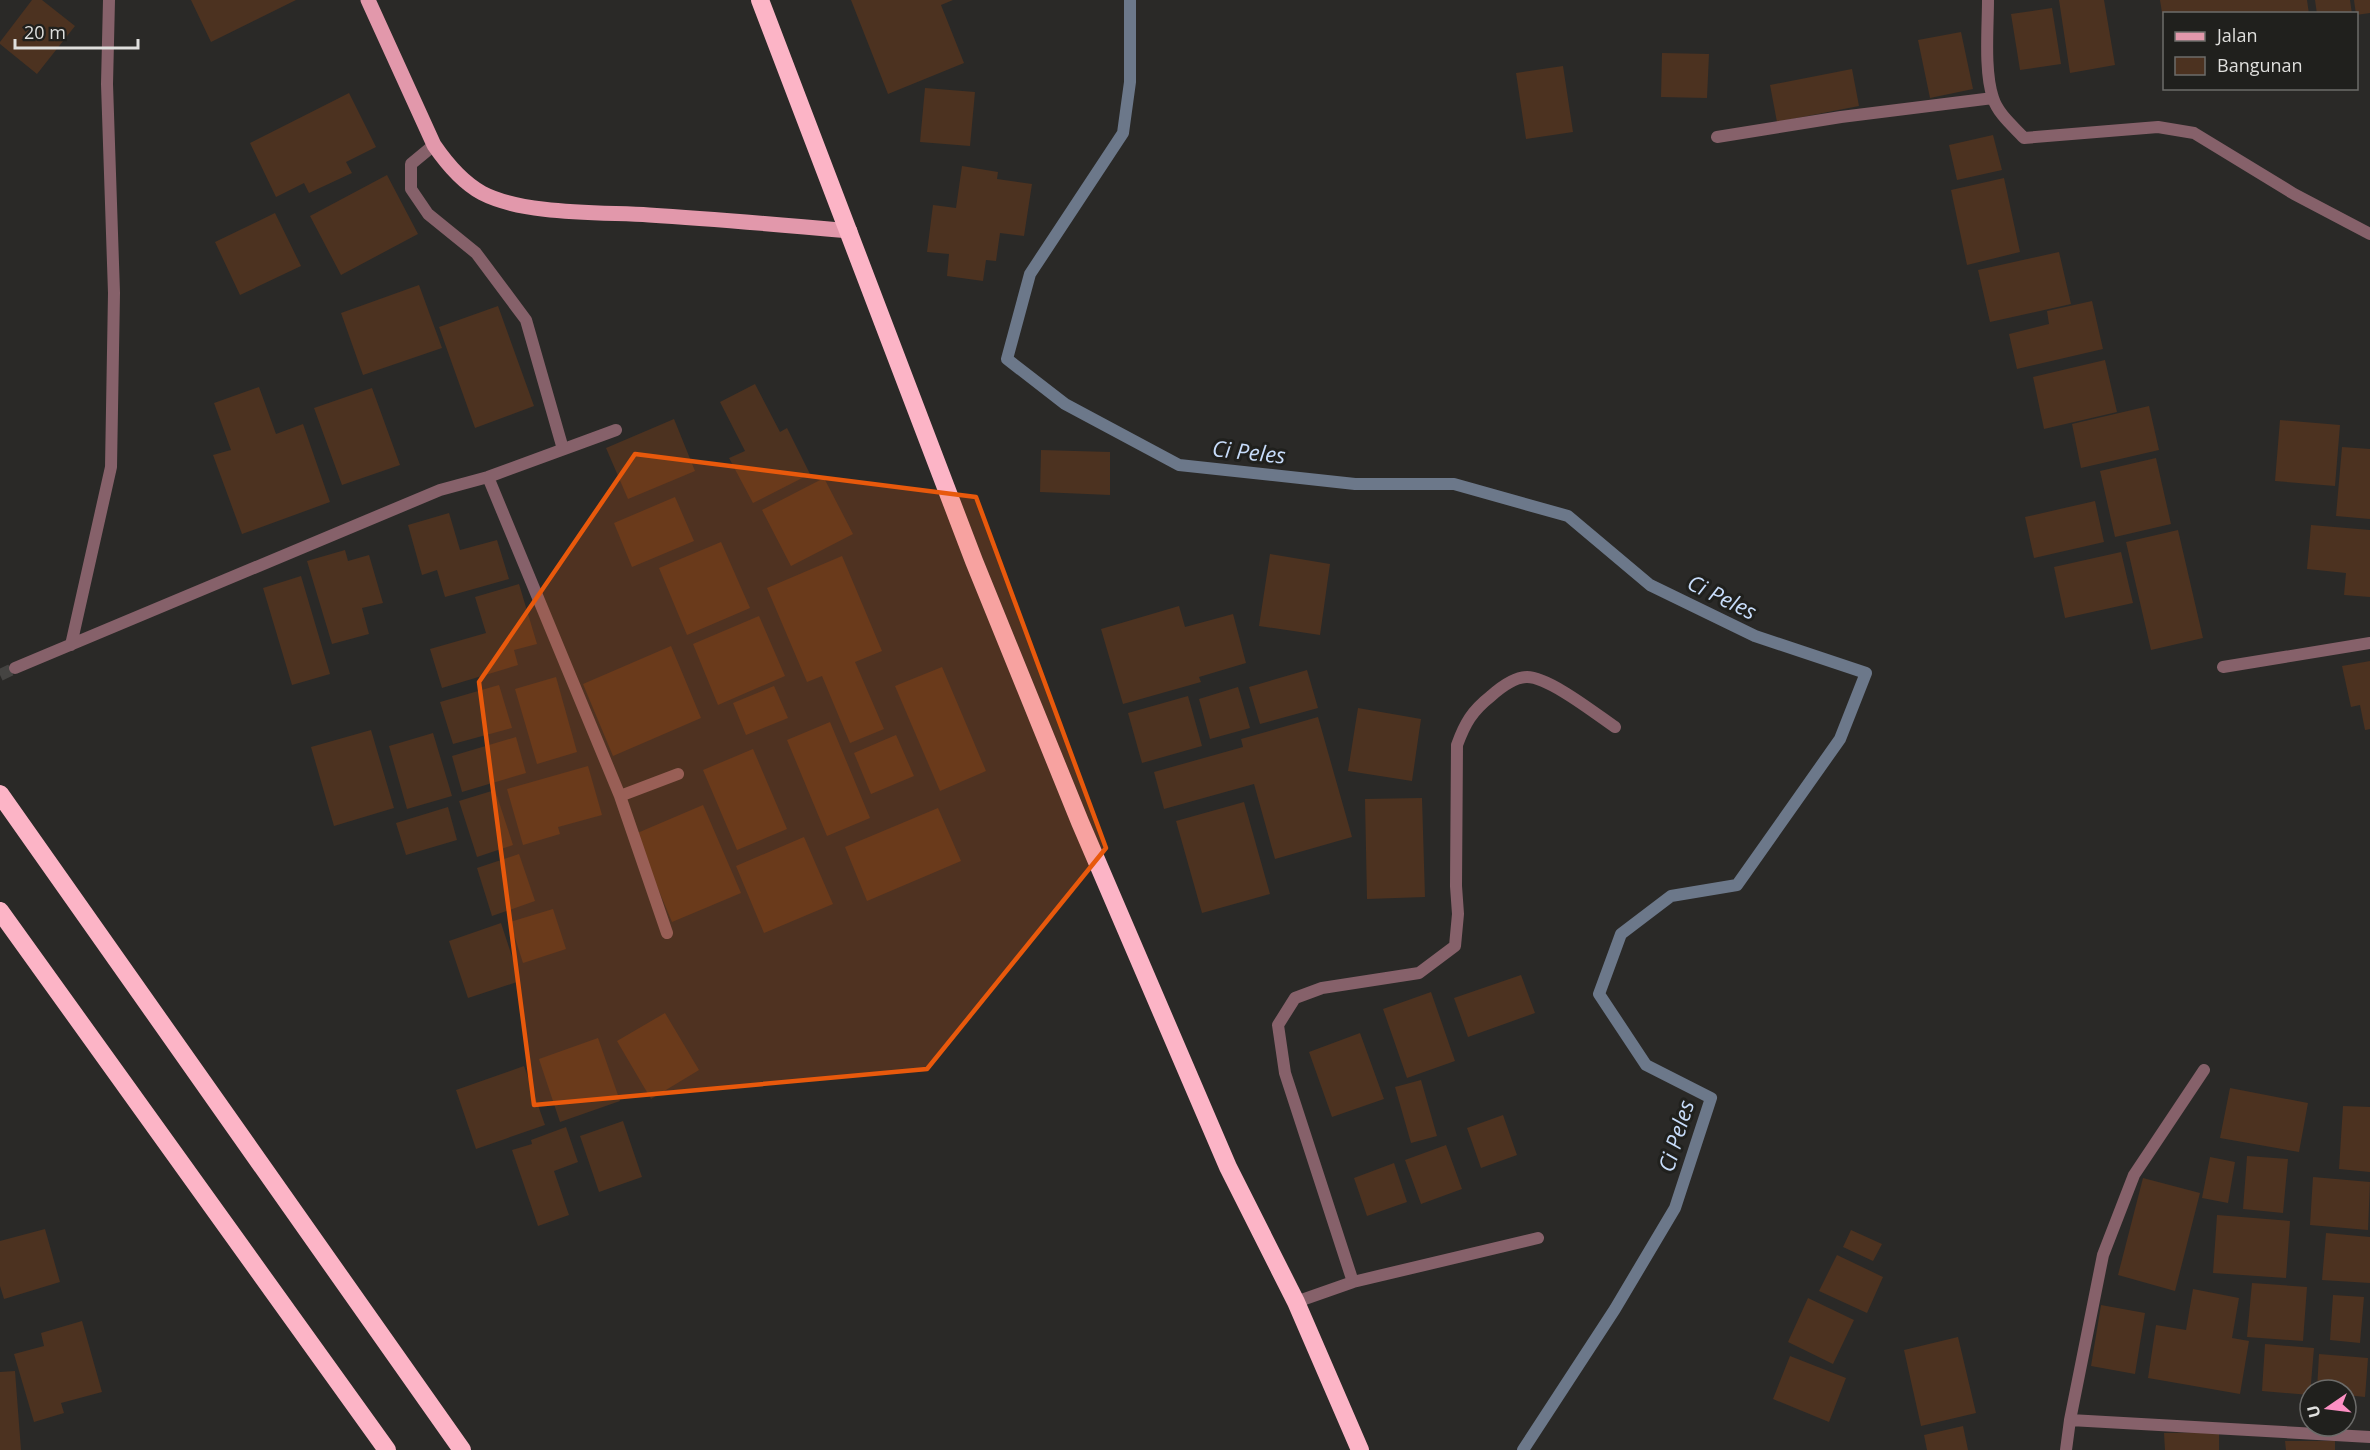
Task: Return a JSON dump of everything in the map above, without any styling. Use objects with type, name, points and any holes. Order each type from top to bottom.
[{"type":"highway","points":[[760,0],[974,561],[1085,833],[1228,1167],[1296,1302],[1360,1450]]},
{"type":"highway","points":[[0,794],[462,1450]]},
{"type":"highway","points":[[0,911],[387,1450]]},
{"type":"main road","points":[[368,0],[434,145],[449,166],[482,193],[508,203],[555,210],[720,219],[849,231]]},
{"type":"street","points":[[71,645],[111,467],[114,293],[107,84],[109,0]]},
{"type":"street","points":[[1988,0],[1988,59],[1993,98],[2002,114],[2024,138],[2158,127],[2194,134],[2294,194],[2370,234]]},
{"type":"street","points":[[1717,137],[1841,117],[1993,98]]},
{"type":"street","points":[[434,145],[411,164],[411,189],[428,214],[476,253],[526,320],[563,449]]},
{"type":"street","points":[[15,668],[440,490],[488,477],[616,430]]},
{"type":"street","points":[[488,477],[620,796],[667,933]]},
{"type":"street","points":[[2223,667],[2370,643]]},
{"type":"street","points":[[1353,1282],[1285,1073],[1278,1025],[1295,998],[1322,988],[1419,973],[1455,946],[1458,914],[1456,886],[1457,745],[1465,723],[1478,706],[1503,686],[1526,677],[1545,681],[1615,727]]},
{"type":"street","points":[[620,796],[678,774]]},
{"type":"street","points":[[2066,1450],[2103,1255],[2134,1175],[2204,1070]]},
{"type":"street","points":[[1296,1302],[1353,1282],[1538,1238]]},
{"type":"street","points":[[2070,1420],[2370,1437]]},
{"type":"highlighted area","points":[[635,454],[976,497],[1106,848],[927,1069],[534,1105],[479,682]]},
{"type":"building","points":[[32,0],[42,0],[75,26],[37,74],[0,44]]},
{"type":"building","points":[[191,0],[296,0],[211,42]]},
{"type":"building","points":[[851,0],[953,0],[941,5],[964,63],[888,94]]},
{"type":"building","points":[[2059,0],[2104,0],[2115,65],[2070,73]]},
{"type":"building","points":[[2160,0],[2307,0],[2309,12],[2163,12],[2163,19]]},
{"type":"building","points":[[2315,0],[2350,0],[2352,12],[2317,12]]},
{"type":"building","points":[[2354,0],[2370,0],[2370,13],[2358,15]]},
{"type":"building","points":[[2052,8],[2061,64],[2020,70],[2011,14]]},
{"type":"building","points":[[1961,32],[1973,89],[1930,98],[1918,40]]},
{"type":"building","points":[[1662,53],[1709,54],[1707,98],[1661,97]]},
{"type":"building","points":[[1563,66],[1573,132],[1526,139],[1516,73]]},
{"type":"building","points":[[1852,69],[1859,106],[1777,122],[1770,85]]},
{"type":"building","points":[[925,88],[975,92],[970,146],[920,142]]},
{"type":"building","points":[[349,93],[376,147],[346,162],[352,173],[309,193],[304,183],[276,197],[250,143]]},
{"type":"building","points":[[1993,135],[2002,170],[1957,180],[1949,145]]},
{"type":"building","points":[[962,166],[998,172],[997,179],[1032,184],[1024,236],[1000,233],[996,261],[986,260],[983,281],[947,276],[949,254],[927,252],[933,205],[956,208]]},
{"type":"building","points":[[387,175],[418,234],[341,275],[310,216]]},
{"type":"building","points":[[2004,178],[2020,252],[1967,265],[1951,190]]},
{"type":"building","points":[[275,213],[301,266],[240,295],[215,242]]},
{"type":"building","points":[[2059,252],[2071,304],[1990,322],[1978,270]]},
{"type":"building","points":[[419,285],[442,348],[363,375],[341,313]]},
{"type":"building","points":[[2092,301],[2103,349],[2017,369],[2009,334],[2049,324],[2047,311]]},
{"type":"building","points":[[498,306],[534,406],[475,428],[439,327]]},
{"type":"building","points":[[2105,360],[2117,412],[2044,429],[2033,377]]},
{"type":"building","points":[[755,384],[780,432],[787,428],[810,474],[753,503],[729,458],[745,451],[720,402]]},
{"type":"building","points":[[259,387],[276,434],[303,424],[330,502],[242,534],[213,455],[231,450],[214,403]]},
{"type":"building","points":[[372,388],[400,465],[342,485],[314,408]]},
{"type":"building","points":[[2149,406],[2159,450],[2081,468],[2072,424]]},
{"type":"building","points":[[674,419],[695,471],[628,499],[606,448]]},
{"type":"building","points":[[2280,420],[2340,425],[2335,486],[2275,481]]},
{"type":"building","points":[[2342,447],[2370,449],[2370,519],[2336,516]]},
{"type":"building","points":[[1041,450],[1110,452],[1110,495],[1040,492]]},
{"type":"building","points":[[2156,458],[2171,524],[2115,537],[2100,471]]},
{"type":"building","points":[[824,478],[853,534],[791,566],[762,510]]},
{"type":"building","points":[[675,497],[694,541],[632,567],[614,523]]},
{"type":"building","points":[[2095,501],[2104,542],[2034,558],[2025,517]]},
{"type":"building","points":[[449,513],[460,550],[497,540],[509,579],[445,597],[437,570],[422,575],[408,525]]},
{"type":"building","points":[[2311,525],[2370,530],[2370,597],[2344,595],[2346,573],[2307,569]]},
{"type":"building","points":[[2178,530],[2203,638],[2151,650],[2126,542]]},
{"type":"building","points":[[721,542],[750,608],[687,635],[659,568]]},
{"type":"building","points":[[345,550],[348,561],[369,555],[383,603],[362,608],[369,634],[332,644],[307,561]]},
{"type":"building","points":[[2121,552],[2133,603],[2065,618],[2054,567]]},
{"type":"building","points":[[1270,554],[1330,564],[1320,635],[1259,626]]},
{"type":"building","points":[[842,556],[882,651],[855,662],[884,729],[850,743],[822,676],[807,682],[767,588]]},
{"type":"building","points":[[301,576],[330,674],[292,685],[263,588]]},
{"type":"building","points":[[519,584],[537,644],[514,650],[518,665],[442,688],[430,649],[486,633],[475,597]]},
{"type":"building","points":[[1179,606],[1185,627],[1233,614],[1246,663],[1199,677],[1201,682],[1123,704],[1101,629]]},
{"type":"building","points":[[759,616],[785,676],[718,705],[693,644]]},
{"type":"building","points":[[671,646],[701,718],[613,756],[583,684]]},
{"type":"building","points":[[2370,661],[2370,729],[2365,730],[2360,705],[2351,707],[2342,666]]},
{"type":"building","points":[[942,667],[986,771],[940,791],[895,686]]},
{"type":"building","points":[[1307,670],[1318,708],[1260,724],[1249,687]]},
{"type":"building","points":[[556,677],[577,752],[537,764],[515,689]]},
{"type":"building","points":[[499,685],[512,728],[453,744],[440,702]]},
{"type":"building","points":[[774,686],[788,718],[746,735],[733,703]]},
{"type":"building","points":[[1238,687],[1250,728],[1210,739],[1199,699]]},
{"type":"building","points":[[1188,696],[1202,746],[1142,763],[1128,713]]},
{"type":"building","points":[[1358,708],[1421,719],[1412,781],[1348,771]]},
{"type":"building","points":[[1318,717],[1352,837],[1275,859],[1254,784],[1164,809],[1154,772],[1243,747],[1241,739]]},
{"type":"building","points":[[830,722],[870,818],[827,836],[787,740]]},
{"type":"building","points":[[371,730],[394,808],[334,826],[311,747]]},
{"type":"building","points":[[433,733],[452,796],[407,809],[389,746]]},
{"type":"building","points":[[896,735],[914,776],[871,794],[854,753]]},
{"type":"building","points":[[516,737],[526,773],[462,792],[452,756]]},
{"type":"building","points":[[753,749],[787,829],[737,850],[703,770]]},
{"type":"building","points":[[588,766],[602,815],[558,827],[560,834],[523,845],[507,789]]},
{"type":"building","points":[[495,790],[513,845],[477,857],[459,801]]},
{"type":"building","points":[[1422,798],[1425,897],[1367,899],[1365,799]]},
{"type":"building","points":[[1244,802],[1270,894],[1202,913],[1176,821]]},
{"type":"building","points":[[703,805],[741,893],[672,922],[635,834]]},
{"type":"building","points":[[448,807],[457,840],[406,855],[396,823]]},
{"type":"building","points":[[938,808],[961,861],[867,901],[845,847]]},
{"type":"building","points":[[804,837],[833,904],[764,933],[736,866]]},
{"type":"building","points":[[519,854],[535,901],[492,916],[477,868]]},
{"type":"building","points":[[553,909],[566,949],[523,963],[510,922]]},
{"type":"building","points":[[501,923],[520,981],[468,998],[449,941]]},
{"type":"building","points":[[1521,975],[1535,1013],[1468,1037],[1454,998]]},
{"type":"building","points":[[1431,992],[1455,1061],[1407,1078],[1383,1009]]},
{"type":"building","points":[[665,1013],[699,1070],[651,1099],[617,1041]]},
{"type":"building","points":[[1360,1033],[1384,1099],[1332,1117],[1309,1052]]},
{"type":"building","points":[[598,1038],[620,1101],[560,1122],[539,1059]]},
{"type":"building","points":[[524,1066],[545,1125],[476,1149],[456,1090]]},
{"type":"building","points":[[1421,1080],[1437,1136],[1411,1143],[1395,1087]]},
{"type":"building","points":[[2230,1088],[2308,1103],[2299,1152],[2220,1138]]},
{"type":"building","points":[[2343,1106],[2370,1107],[2370,1172],[2339,1169]]},
{"type":"building","points":[[1503,1115],[1517,1155],[1481,1168],[1467,1128]]},
{"type":"building","points":[[623,1121],[642,1177],[599,1192],[580,1136]]},
{"type":"building","points":[[566,1127],[578,1162],[554,1171],[569,1215],[538,1226],[512,1150],[532,1144],[531,1140]]},
{"type":"building","points":[[1446,1145],[1462,1189],[1421,1204],[1405,1160]]},
{"type":"building","points":[[2247,1156],[2288,1159],[2283,1213],[2243,1209]]},
{"type":"building","points":[[2210,1157],[2235,1162],[2228,1203],[2202,1198]]},
{"type":"building","points":[[1394,1163],[1407,1202],[1367,1216],[1354,1178]]},
{"type":"building","points":[[2313,1177],[2370,1182],[2368,1230],[2310,1225]]},
{"type":"building","points":[[2143,1178],[2200,1193],[2175,1291],[2118,1275]]},
{"type":"building","points":[[2217,1215],[2290,1221],[2286,1278],[2213,1273]]},
{"type":"building","points":[[45,1229],[60,1282],[4,1299],[0,1286],[0,1241]]},
{"type":"building","points":[[1851,1230],[1882,1244],[1873,1261],[1843,1247]]},
{"type":"building","points":[[2326,1233],[2370,1237],[2370,1283],[2322,1280]]},
{"type":"building","points":[[1837,1255],[1883,1277],[1867,1313],[1819,1291]]},
{"type":"building","points":[[2252,1283],[2307,1287],[2303,1341],[2247,1337]]},
{"type":"building","points":[[2193,1289],[2239,1298],[2232,1338],[2249,1341],[2240,1394],[2148,1378],[2156,1325],[2186,1330]]},
{"type":"building","points":[[2333,1295],[2364,1297],[2360,1343],[2330,1340]]},
{"type":"building","points":[[1808,1298],[1854,1320],[1833,1364],[1788,1342]]},
{"type":"building","points":[[2101,1305],[2145,1313],[2135,1374],[2091,1366]]},
{"type":"building","points":[[82,1321],[102,1392],[61,1403],[64,1413],[34,1422],[14,1354],[44,1346],[41,1333]]},
{"type":"building","points":[[1958,1337],[1976,1413],[1921,1426],[1904,1350]]},
{"type":"building","points":[[2265,1344],[2314,1348],[2311,1378],[2298,1378],[2298,1394],[2262,1391]]},
{"type":"building","points":[[2319,1354],[2368,1358],[2365,1397],[2358,1396],[2358,1378],[2318,1378]]},
{"type":"building","points":[[1790,1356],[1846,1378],[1829,1422],[1773,1399]]},
{"type":"building","points":[[15,1371],[21,1450],[0,1450],[0,1372]]},
{"type":"building","points":[[1963,1426],[1968,1450],[1927,1450],[1924,1435]]},
{"type":"building","points":[[2219,1432],[2219,1450],[2165,1450],[2164,1433]]},
{"type":"building","points":[[2285,1441],[2335,1441],[2335,1450],[2286,1450]]},
{"type":"waterway","name":"Ci Peles","points":[[1130,0],[1130,82],[1123,133],[1030,274],[1007,359],[1065,404],[1179,465],[1355,484],[1454,484],[1568,516],[1650,585],[1755,636],[1866,673],[1840,739],[1737,885],[1671,896],[1621,934],[1599,994],[1646,1065],[1711,1098],[1675,1208],[1615,1309],[1523,1450]]},
{"type":"tunnel","points":[[0,675],[15,668]]}]
